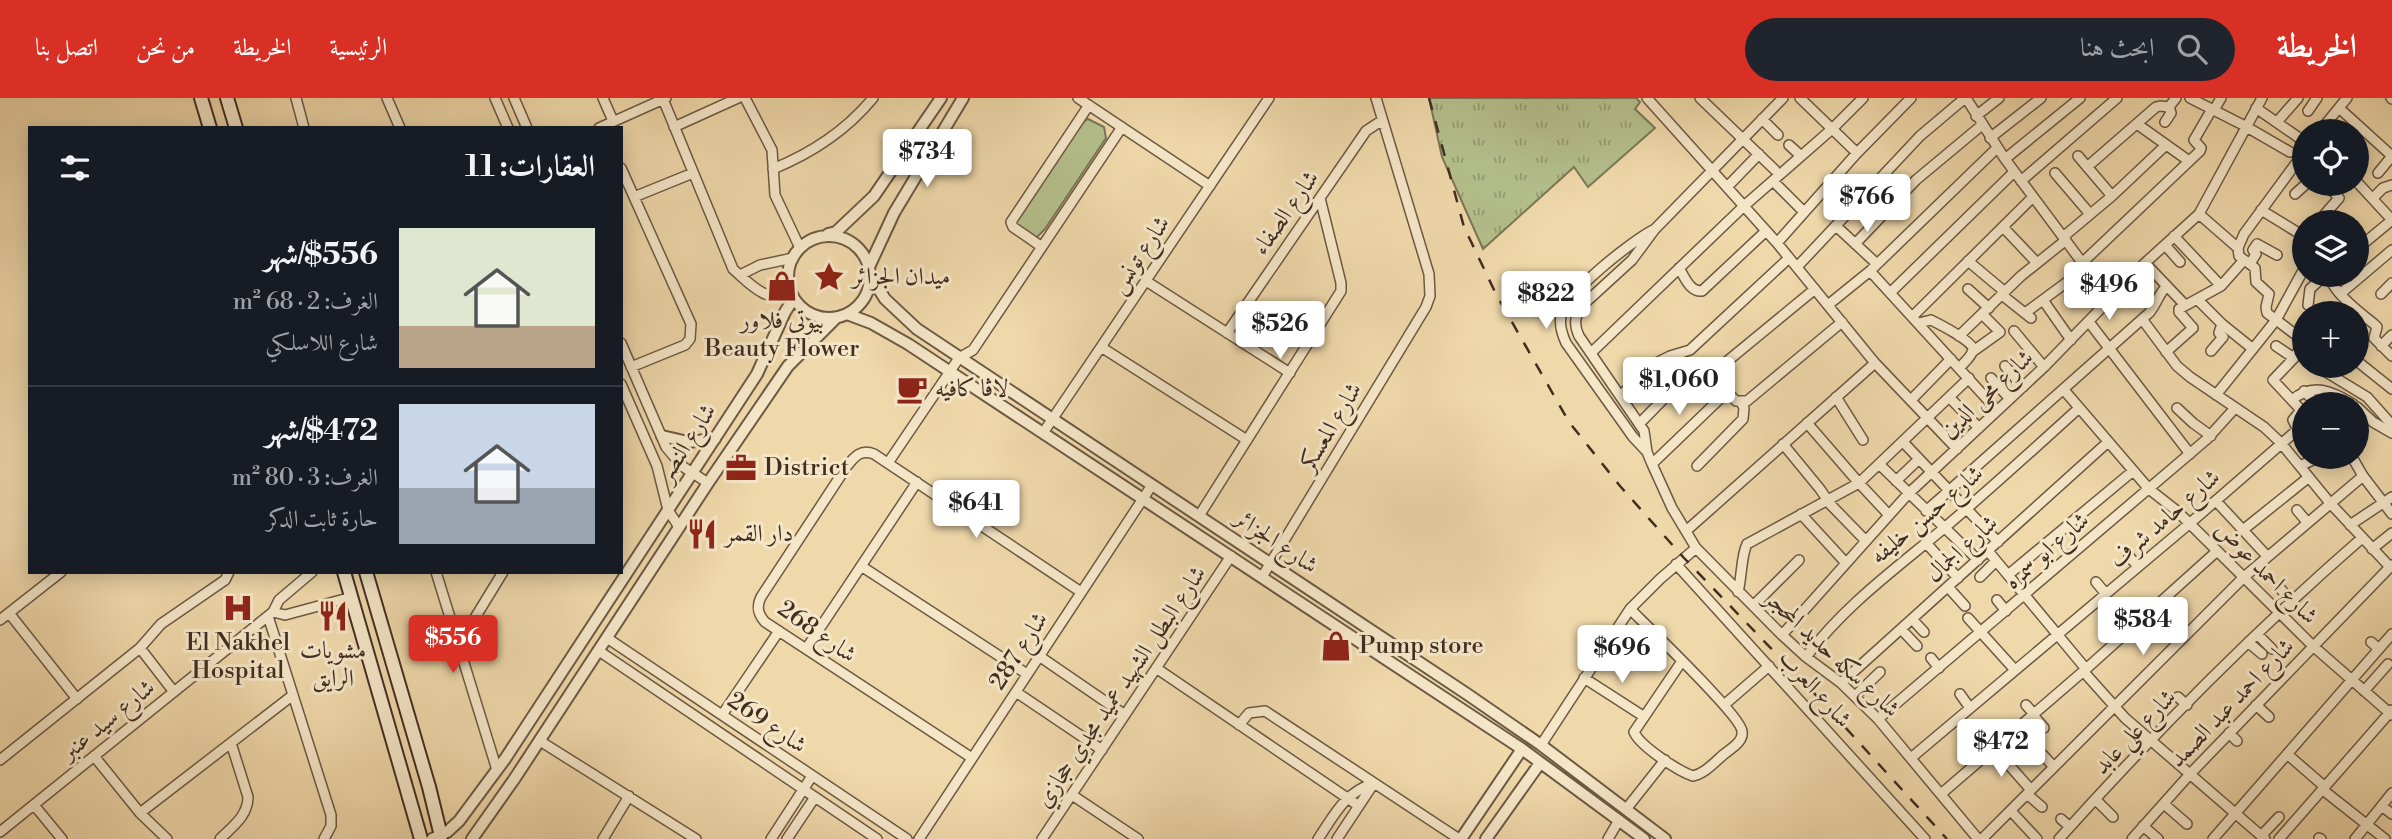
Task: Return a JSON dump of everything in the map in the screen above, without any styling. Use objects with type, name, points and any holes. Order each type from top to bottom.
[{"type":"main road","points":[[201,98],[209,126]]},
{"type":"main road","points":[[227,98],[235,126]]},
{"type":"main road","points":[[345,574],[421,839]]},
{"type":"main road","points":[[367,574],[429,787],[438,838]]},
{"type":"main road","points":[[408,792],[419,792],[429,787]]},
{"type":"street","points":[[296,98],[303,126]]},
{"type":"street","points":[[387,98],[399,126]]},
{"type":"street","points":[[495,98],[507,126]]},
{"type":"street","points":[[514,98],[526,126]]},
{"type":"street","points":[[603,98],[613,121]]},
{"type":"street","points":[[674,127],[738,98]]},
{"type":"street","points":[[745,98],[772,150],[775,195],[800,248]]},
{"type":"street","points":[[773,169],[798,159],[824,143],[848,124],[873,98]]},
{"type":"street","points":[[815,239],[826,236],[849,241],[865,257],[870,271],[870,284],[862,302],[842,315],[825,318],[802,308],[793,297],[789,283],[793,258],[800,248],[815,239],[836,232],[874,196],[941,98]]},
{"type":"street","points":[[870,271],[894,213],[964,98]]},
{"type":"street","points":[[1078,98],[1210,186]]},
{"type":"street","points":[[1376,98],[1384,124]]},
{"type":"street","points":[[1648,98],[1777,243],[1875,363],[1957,449]]},
{"type":"street","points":[[1700,98],[1775,170]]},
{"type":"street","points":[[1647,453],[1644,431],[1575,328],[1578,310],[1632,260],[1655,229],[1783,98]]},
{"type":"street","points":[[1800,98],[1857,153]]},
{"type":"street","points":[[1591,353],[1744,206],[1832,129],[1863,98]]},
{"type":"street","points":[[1777,243],[1857,153],[1911,98]]},
{"type":"street","points":[[1797,267],[1920,136],[1966,98],[2014,172],[2110,300]]},
{"type":"street","points":[[1976,116],[1999,98]]},
{"type":"street","points":[[1990,138],[2041,98]]},
{"type":"street","points":[[2005,159],[2080,98]]},
{"type":"street","points":[[2021,181],[2118,98]]},
{"type":"street","points":[[2169,107],[2176,98]]},
{"type":"street","points":[[2190,98],[2290,152]]},
{"type":"street","points":[[1968,261],[2028,316],[2084,266],[2201,149],[2194,140],[2221,98]]},
{"type":"street","name":"شارع محى الدين","points":[[1782,635],[1888,514],[2044,367],[2144,263],[2199,214],[2262,98]]},
{"type":"street","points":[[2277,122],[2298,98]]},
{"type":"street","points":[[2330,119],[2347,98]]},
{"type":"street","points":[[604,126],[665,99],[727,259],[748,284],[764,294],[782,299],[793,297]]},
{"type":"street","points":[[2308,111],[2315,99]]},
{"type":"street","name":"شارع تونس","points":[[1044,433],[1210,186],[1264,100]]},
{"type":"street","points":[[1042,247],[1013,227],[1011,222],[1088,105]]},
{"type":"street","points":[[2087,167],[2158,106],[2169,107]]},
{"type":"street","points":[[2165,122],[2171,113],[2169,107]]},
{"type":"street","points":[[2256,108],[2292,133]]},
{"type":"street","points":[[2339,108],[2392,156],[2378,173]]},
{"type":"street","points":[[1762,119],[1778,135]]},
{"type":"street","name":"شارع الصفاء","points":[[1227,333],[1366,131],[1378,123],[1384,124]]},
{"type":"street","name":"شارع المعسكر","points":[[1262,577],[1420,317],[1430,296],[1429,274],[1384,124]]},
{"type":"street","points":[[2137,124],[2189,161]]},
{"type":"street","points":[[1855,244],[1916,180],[1982,125]]},
{"type":"street","points":[[1081,592],[888,463],[959,359],[973,350],[1122,128]]},
{"type":"street","points":[[1789,145],[1801,156]]},
{"type":"street","points":[[1959,336],[2166,145]]},
{"type":"street","points":[[1828,305],[1874,267],[1997,148]]},
{"type":"street","points":[[1727,187],[1759,154]]},
{"type":"street","points":[[2078,156],[2112,196]]},
{"type":"street","points":[[2292,168],[2244,234],[2238,248],[2238,255],[2256,270],[2256,282],[2269,294],[2267,313],[2292,331]]},
{"type":"street","points":[[623,171],[691,324],[692,332],[685,345],[631,366]]},
{"type":"street","points":[[1890,293],[2014,172]]},
{"type":"street","points":[[635,197],[693,173]]},
{"type":"street","points":[[2055,173],[2090,215]]},
{"type":"street","points":[[1773,181],[1804,212]]},
{"type":"street","points":[[2373,198],[2383,188],[2392,185]]},
{"type":"street","points":[[2369,194],[2392,220],[2369,237]]},
{"type":"street","points":[[2328,210],[2339,198],[2337,196]]},
{"type":"street","points":[[1916,320],[1968,261],[2033,197]]},
{"type":"street","points":[[1199,516],[1340,291],[1341,283],[1320,198]]},
{"type":"street","points":[[2261,210],[2292,229]]},
{"type":"street","points":[[2199,214],[2238,248]]},
{"type":"street","points":[[1836,226],[1874,267],[1890,293],[1997,411]]},
{"type":"street","points":[[2003,227],[2037,263]]},
{"type":"street","points":[[1647,453],[1566,343],[1561,330],[1561,316],[1566,303],[1575,293],[1633,242],[1655,229]]},
{"type":"street","points":[[1679,268],[1691,288],[1702,291],[1766,231]]},
{"type":"street","points":[[2174,236],[2221,286]]},
{"type":"street","points":[[2182,308],[2221,286],[2256,254],[2253,250],[2258,244],[2277,255]]},
{"type":"street","points":[[2165,245],[2180,262]]},
{"type":"street","points":[[2340,294],[2392,250]]},
{"type":"street","points":[[740,275],[760,265],[793,258]]},
{"type":"street","points":[[1621,395],[1656,363],[1690,350],[1789,258]]},
{"type":"street","points":[[2144,263],[2166,286],[2193,328],[2166,352]]},
{"type":"street","name":"شارع الجزائر","points":[[870,271],[885,299],[917,329],[1541,745],[1665,839]]},
{"type":"street","points":[[1146,281],[1290,373]]},
{"type":"street","points":[[2381,294],[2392,284]]},
{"type":"street","points":[[1926,512],[2153,309],[2158,295],[2166,286]]},
{"type":"street","points":[[2216,395],[2276,320],[2294,287]]},
{"type":"street","points":[[2336,287],[2344,301]]},
{"type":"street","points":[[1815,289],[1719,368],[1717,373],[1720,384],[1736,401],[1752,398],[1842,322]]},
{"type":"street","points":[[1968,289],[1986,312],[2044,367]]},
{"type":"street","name":"شارع النصر","points":[[438,838],[459,821],[497,770],[715,439],[757,374],[793,297]]},
{"type":"street","points":[[2197,299],[2253,349]]},
{"type":"street","points":[[2043,300],[2071,340]]},
{"type":"street","name":"شارع الجزائر","points":[[842,315],[871,323],[951,371],[1522,749],[1644,839]]},
{"type":"street","name":"شارع النصر","points":[[474,837],[788,366],[842,315]]},
{"type":"street","points":[[2142,319],[2184,373],[2264,428],[2292,456]]},
{"type":"street","points":[[1916,320],[1931,320],[1969,341],[1972,352]]},
{"type":"street","points":[[2089,322],[2190,454]]},
{"type":"street","points":[[2369,322],[2376,326],[2373,336],[2392,356]]},
{"type":"street","points":[[2211,351],[2223,337],[2219,333],[2222,324]]},
{"type":"street","points":[[1959,368],[1972,352],[2007,333]]},
{"type":"street","points":[[2381,346],[2392,335]]},
{"type":"street","points":[[2276,345],[2292,357]]},
{"type":"street","points":[[1101,347],[1247,440]]},
{"type":"street","points":[[623,348],[674,457],[708,483]]},
{"type":"street","points":[[1678,354],[1687,375]]},
{"type":"street","points":[[1911,400],[1951,359]]},
{"type":"street","points":[[2292,360],[2273,382],[2292,400]]},
{"type":"street","points":[[1686,531],[1875,363]]},
{"type":"street","points":[[2005,366],[2023,387]]},
{"type":"street","points":[[1639,424],[1687,375],[1697,371],[1717,373]]},
{"type":"street","points":[[2369,371],[2392,390]]},
{"type":"street","points":[[1738,592],[1746,544],[1859,484],[1969,378]]},
{"type":"street","points":[[1991,378],[2010,399]]},
{"type":"street","points":[[2336,378],[2367,397],[2392,425]]},
{"type":"street","points":[[623,389],[657,466],[668,510],[679,527]]},
{"type":"street","name":"شارع احمد عوض","points":[[2064,390],[2149,489],[2165,500],[2313,646],[2351,681],[2391,712]]},
{"type":"street","points":[[2304,391],[2328,392]]},
{"type":"street","points":[[1652,464],[1727,392]]},
{"type":"street","points":[[1836,397],[1863,440]]},
{"type":"street","points":[[1950,397],[1979,428]]},
{"type":"street","points":[[1698,466],[1743,419],[1745,414],[1741,402]]},
{"type":"street","name":"شارع حسن خليفه","points":[[1806,657],[1852,605],[1966,509],[2079,408]]},
{"type":"street","points":[[2177,408],[2211,436]]},
{"type":"street","name":"شارع ابو سمره","points":[[1878,719],[2211,436],[2235,408]]},
{"type":"street","points":[[2369,417],[2392,433]]},
{"type":"street","points":[[1807,423],[1888,514]]},
{"type":"street","points":[[2281,443],[2292,434]]},
{"type":"street","points":[[662,436],[688,442],[715,439]]},
{"type":"street","name":"شارع الجمال","points":[[1841,683],[2108,442]]},
{"type":"street","points":[[1904,443],[1998,542]]},
{"type":"street","name":"شارع حامد شرف","points":[[1911,758],[1970,708],[1998,679],[2015,670],[2058,635],[2281,443]]},
{"type":"street","points":[[1783,444],[1827,500],[1865,540]]},
{"type":"street","name":"شارع 268","points":[[888,463],[868,452],[855,455],[761,597],[758,608],[761,618],[779,631],[972,758]]},
{"type":"street","name":"شارع سكه حديد المحجر","points":[[1647,453],[1672,508],[1696,548],[1752,607],[1806,657],[1841,683],[1878,719],[1980,839]]},
{"type":"street","points":[[1896,481],[1919,459]]},
{"type":"street","points":[[1880,465],[1978,560]]},
{"type":"street","points":[[2302,469],[2350,525],[2391,566]]},
{"type":"street","points":[[2359,469],[2392,514]]},
{"type":"street","points":[[2008,575],[2133,471]]},
{"type":"street","points":[[1980,839],[2244,577],[2363,476]]},
{"type":"street","points":[[2242,530],[2309,477]]},
{"type":"street","points":[[806,649],[917,482]]},
{"type":"street","name":"شارع 287","points":[[919,839],[1152,485]]},
{"type":"street","points":[[2350,525],[2392,497]]},
{"type":"street","points":[[2216,501],[2267,556]]},
{"type":"street","points":[[2297,510],[2307,522]]},
{"type":"street","points":[[1801,514],[1845,562]]},
{"type":"street","points":[[2372,548],[2392,533]]},
{"type":"street","name":"شارع علي عابد","points":[[2059,839],[2090,801],[2279,612],[2362,538]]},
{"type":"street","points":[[1926,543],[1958,578]]},
{"type":"street","points":[[1541,745],[1630,609],[1696,548]]},
{"type":"street","points":[[1988,551],[2114,707],[2151,741],[2263,838],[2278,817]]},
{"type":"street","points":[[1941,794],[2216,552]]},
{"type":"street","name":"شارع البطل الشهيد عميد مجدي حجازي","points":[[1042,839],[1231,556]]},
{"type":"street","points":[[2129,556],[2138,567]]},
{"type":"street","points":[[1752,607],[1799,560]]},
{"type":"street","points":[[1980,577],[1996,561]]},
{"type":"street","name":"شارع العرب","points":[[1676,564],[1921,837]]},
{"type":"street","points":[[860,566],[1027,674]]},
{"type":"street","name":"شارع احمد عبد الصمد","points":[[2134,838],[2190,774],[2391,566]]},
{"type":"street","points":[[0,620],[58,574]]},
{"type":"street","points":[[2,755],[77,699],[139,649],[162,624],[225,580],[228,574]]},
{"type":"street","name":"شارع سيد عنبر","points":[[0,832],[270,614],[279,600],[310,574]]},
{"type":"street","points":[[437,574],[497,770]]},
{"type":"street","points":[[459,644],[502,574]]},
{"type":"street","points":[[2096,582],[2106,594]]},
{"type":"street","points":[[1948,587],[1965,606]]},
{"type":"street","points":[[2265,598],[2277,588],[2291,601]]},
{"type":"street","points":[[1300,603],[1308,589]]},
{"type":"street","points":[[324,839],[331,826],[331,815],[270,614],[285,615],[352,597]]},
{"type":"street","points":[[1997,600],[2006,611]]},
{"type":"street","points":[[1630,609],[1682,661],[1740,722],[1743,736],[1738,742],[1699,774],[1692,776],[1665,760],[1635,736],[1635,728],[1682,661]]},
{"type":"street","points":[[9,613],[77,699]]},
{"type":"street","points":[[1968,618],[2015,670]]},
{"type":"street","points":[[1912,619],[1924,632]]},
{"type":"street","points":[[1901,629],[1916,646]]},
{"type":"street","points":[[722,715],[779,631]]},
{"type":"street","points":[[2257,634],[2272,649]]},
{"type":"street","points":[[2213,839],[2392,634]]},
{"type":"street","name":"شارع 269","points":[[607,638],[907,839]]},
{"type":"street","points":[[1378,655],[1388,641]]},
{"type":"street","points":[[2364,691],[2390,666],[2371,642]]},
{"type":"street","points":[[2249,643],[2262,654]]},
{"type":"street","points":[[139,649],[174,692]]},
{"type":"street","name":"شارع 269","points":[[598,651],[877,839]]},
{"type":"street","points":[[1039,656],[1125,715]]},
{"type":"street","points":[[1931,658],[1939,668]]},
{"type":"street","points":[[1724,705],[1769,666]]},
{"type":"street","points":[[1156,668],[1359,806]]},
{"type":"street","points":[[1855,696],[1880,672]]},
{"type":"street","points":[[1584,678],[1643,716]]},
{"type":"street","points":[[1016,692],[1101,750]]},
{"type":"street","points":[[1960,694],[1970,708]]},
{"type":"street","points":[[140,813],[293,695]]},
{"type":"street","points":[[2178,697],[2186,705]]},
{"type":"street","points":[[2026,705],[2044,728]]},
{"type":"street","points":[[2256,705],[2269,717]]},
{"type":"street","points":[[1239,725],[1249,713],[1265,711],[1460,839],[1522,749]]},
{"type":"street","points":[[2279,839],[2391,712]]},
{"type":"street","points":[[2229,733],[2237,741]]},
{"type":"street","points":[[540,741],[696,839]]},
{"type":"street","points":[[220,839],[242,817],[248,804],[231,743]]},
{"type":"street","points":[[1993,748],[2042,807]]},
{"type":"street","points":[[2287,754],[2324,789],[2385,839]]},
{"type":"street","points":[[2043,755],[2054,767]]},
{"type":"street","points":[[94,756],[140,813],[167,839]]},
{"type":"street","points":[[1627,808],[1665,760]]},
{"type":"street","points":[[1486,839],[1540,763]]},
{"type":"street","points":[[771,839],[812,776]]},
{"type":"street","points":[[1318,839],[1346,798],[1374,783]]},
{"type":"street","points":[[1337,839],[1374,783]]},
{"type":"street","points":[[2355,839],[2392,793]]},
{"type":"street","points":[[1072,795],[1138,839]]},
{"type":"street","points":[[603,839],[629,796]]},
{"type":"street","points":[[787,839],[815,797]]},
{"type":"street","points":[[2090,801],[2113,817]]},
{"type":"street","points":[[2164,804],[2187,824]]},
{"type":"street","points":[[34,805],[62,839]]},
{"type":"street","points":[[2382,806],[2392,814]]},
{"type":"street","points":[[2011,811],[2037,839]]},
{"type":"street","points":[[2061,819],[2070,827]]},
{"type":"street","points":[[1608,839],[1619,820]]},
{"type":"street","points":[[459,821],[465,834],[474,837]]},
{"type":"street","points":[[2143,826],[2158,839]]},
{"type":"street","points":[[2126,828],[2134,838]]},
{"type":"green space","points":[[1429,98],[1636,98],[1640,102],[1635,109],[1655,128],[1588,187],[1574,167],[1483,249],[1442,157]]},
{"type":"green space","points":[[1088,119],[1104,127],[1106,138],[1045,229],[1036,238],[1016,226],[1015,220],[1081,123]]},
{"type":"railway","points":[[1429,98],[1464,227],[1496,294],[1569,422],[1620,486],[1684,558],[1813,692],[1947,839]]},
{"type":"place","name":"ميدان الجزائر","points":[[829,277]]},
{"type":"place","name":"بيوتى فلاور Beauty Flower","points":[[782,286]]},
{"type":"place","name":"لاڤا كافيه","points":[[912,389]]},
{"type":"place","name":"District","points":[[741,468]]},
{"type":"place","name":"دار القمر","points":[[702,534]]},
{"type":"place","name":"El Nakhel Hospital","points":[[238,608]]},
{"type":"place","name":"مشويات الرايق","points":[[333,616]]},
{"type":"place","name":"Pump store","points":[[1336,646]]}]
